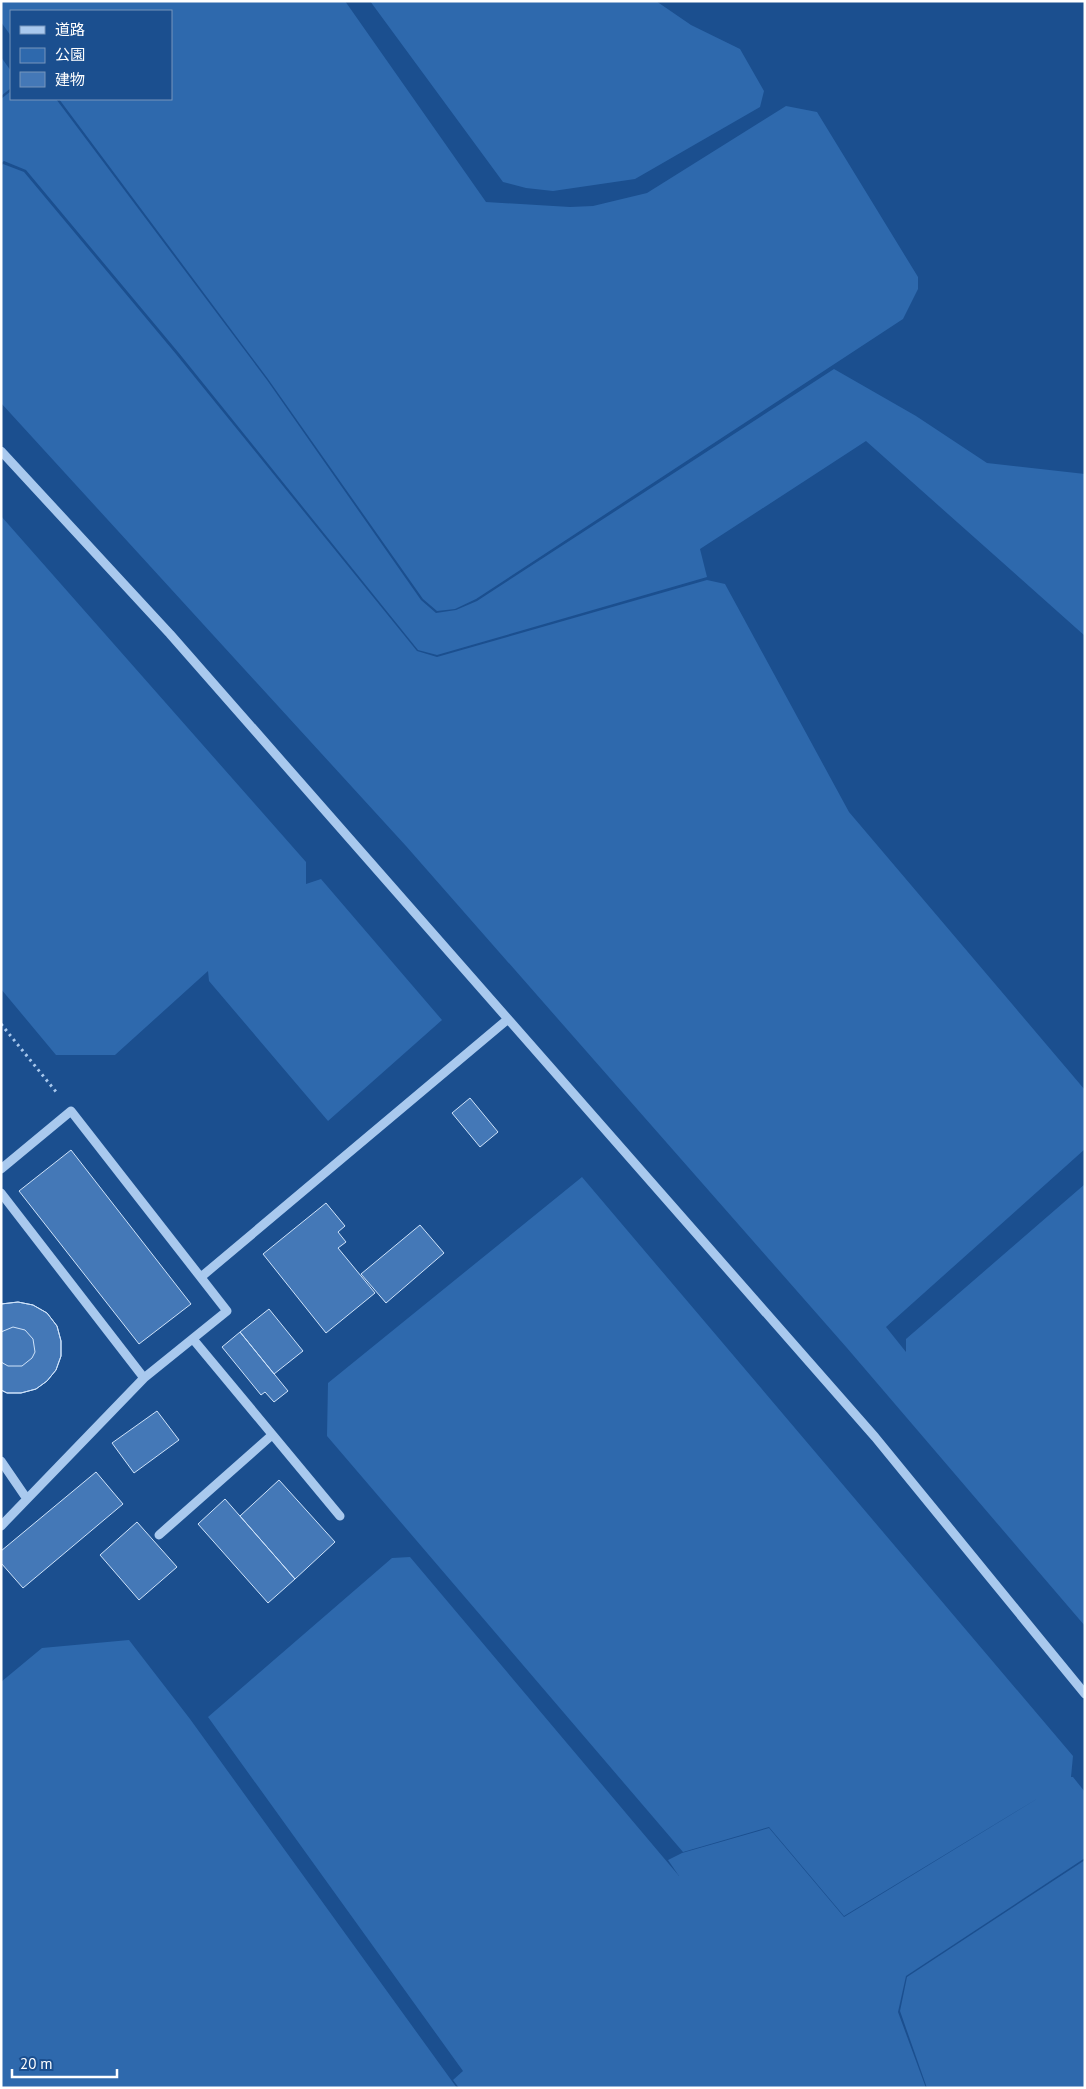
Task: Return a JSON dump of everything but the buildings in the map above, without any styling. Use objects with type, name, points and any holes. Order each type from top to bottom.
[{"type":"street","points":[[1,451],[170,634],[875,1437],[1085,1694]]},
{"type":"street","points":[[201,1277],[508,1018]]},
{"type":"street","points":[[1,1169],[71,1111],[227,1311],[144,1378],[1,1526]]},
{"type":"street","points":[[1,1193],[144,1378]]},
{"type":"street","points":[[193,1339],[340,1516]]},
{"type":"street","points":[[159,1535],[272,1435]]},
{"type":"street","points":[[1,1461],[27,1498]]},
{"type":"path","points":[[1,1024],[71,1111]]},
{"type":"green space","points":[[1,1],[345,1],[486,202],[570,207],[593,206],[647,193],[786,106],[817,112],[918,277],[918,289],[903,319],[476,599],[455,609],[437,611],[423,599],[268,379],[60,100],[172,100],[172,10],[10,10],[10,35],[1,22]]},
{"type":"green space","points":[[370,1],[656,1],[691,25],[740,49],[764,91],[760,107],[635,179],[553,191],[526,188],[503,182]]},
{"type":"green space","points":[[1,57],[10,70],[10,89],[1,96]]},
{"type":"green space","points":[[10,92],[10,100],[57,100],[267,380],[421,600],[436,613],[456,610],[477,601],[834,369],[916,416],[987,463],[1085,474],[1085,636],[866,441],[700,549],[707,577],[437,655],[418,650],[178,352],[26,170],[4,161],[1,163],[1,99]]},
{"type":"green space","points":[[3,164],[24,172],[176,354],[417,651],[437,657],[707,580],[725,584],[849,812],[1085,1090],[1085,1149],[886,1327],[906,1352],[906,1339],[1085,1184],[1085,1626],[847,1348],[406,846],[1,403],[1,166]]},
{"type":"green space","points":[[1,516],[306,862],[306,884],[321,879],[442,1020],[328,1121],[209,981],[208,971],[115,1055],[56,1055],[1,989]]},
{"type":"green space","points":[[582,1177],[1073,1756],[1071,1777],[1085,1792],[1085,1858],[906,1976],[898,2012],[926,2088],[459,2088],[453,2080],[463,2071],[208,1717],[392,1558],[410,1557],[679,1876],[668,1860],[682,1853],[769,1828],[844,1917],[1040,1797],[844,1916],[769,1827],[683,1852],[327,1436],[328,1383]]},
{"type":"green space","points":[[129,1640],[190,1719],[457,2088],[1,2088],[1,1682],[42,1648]]},
{"type":"green space","points":[[1085,1860],[1085,2088],[927,2088],[900,2011],[907,1977]]}]
